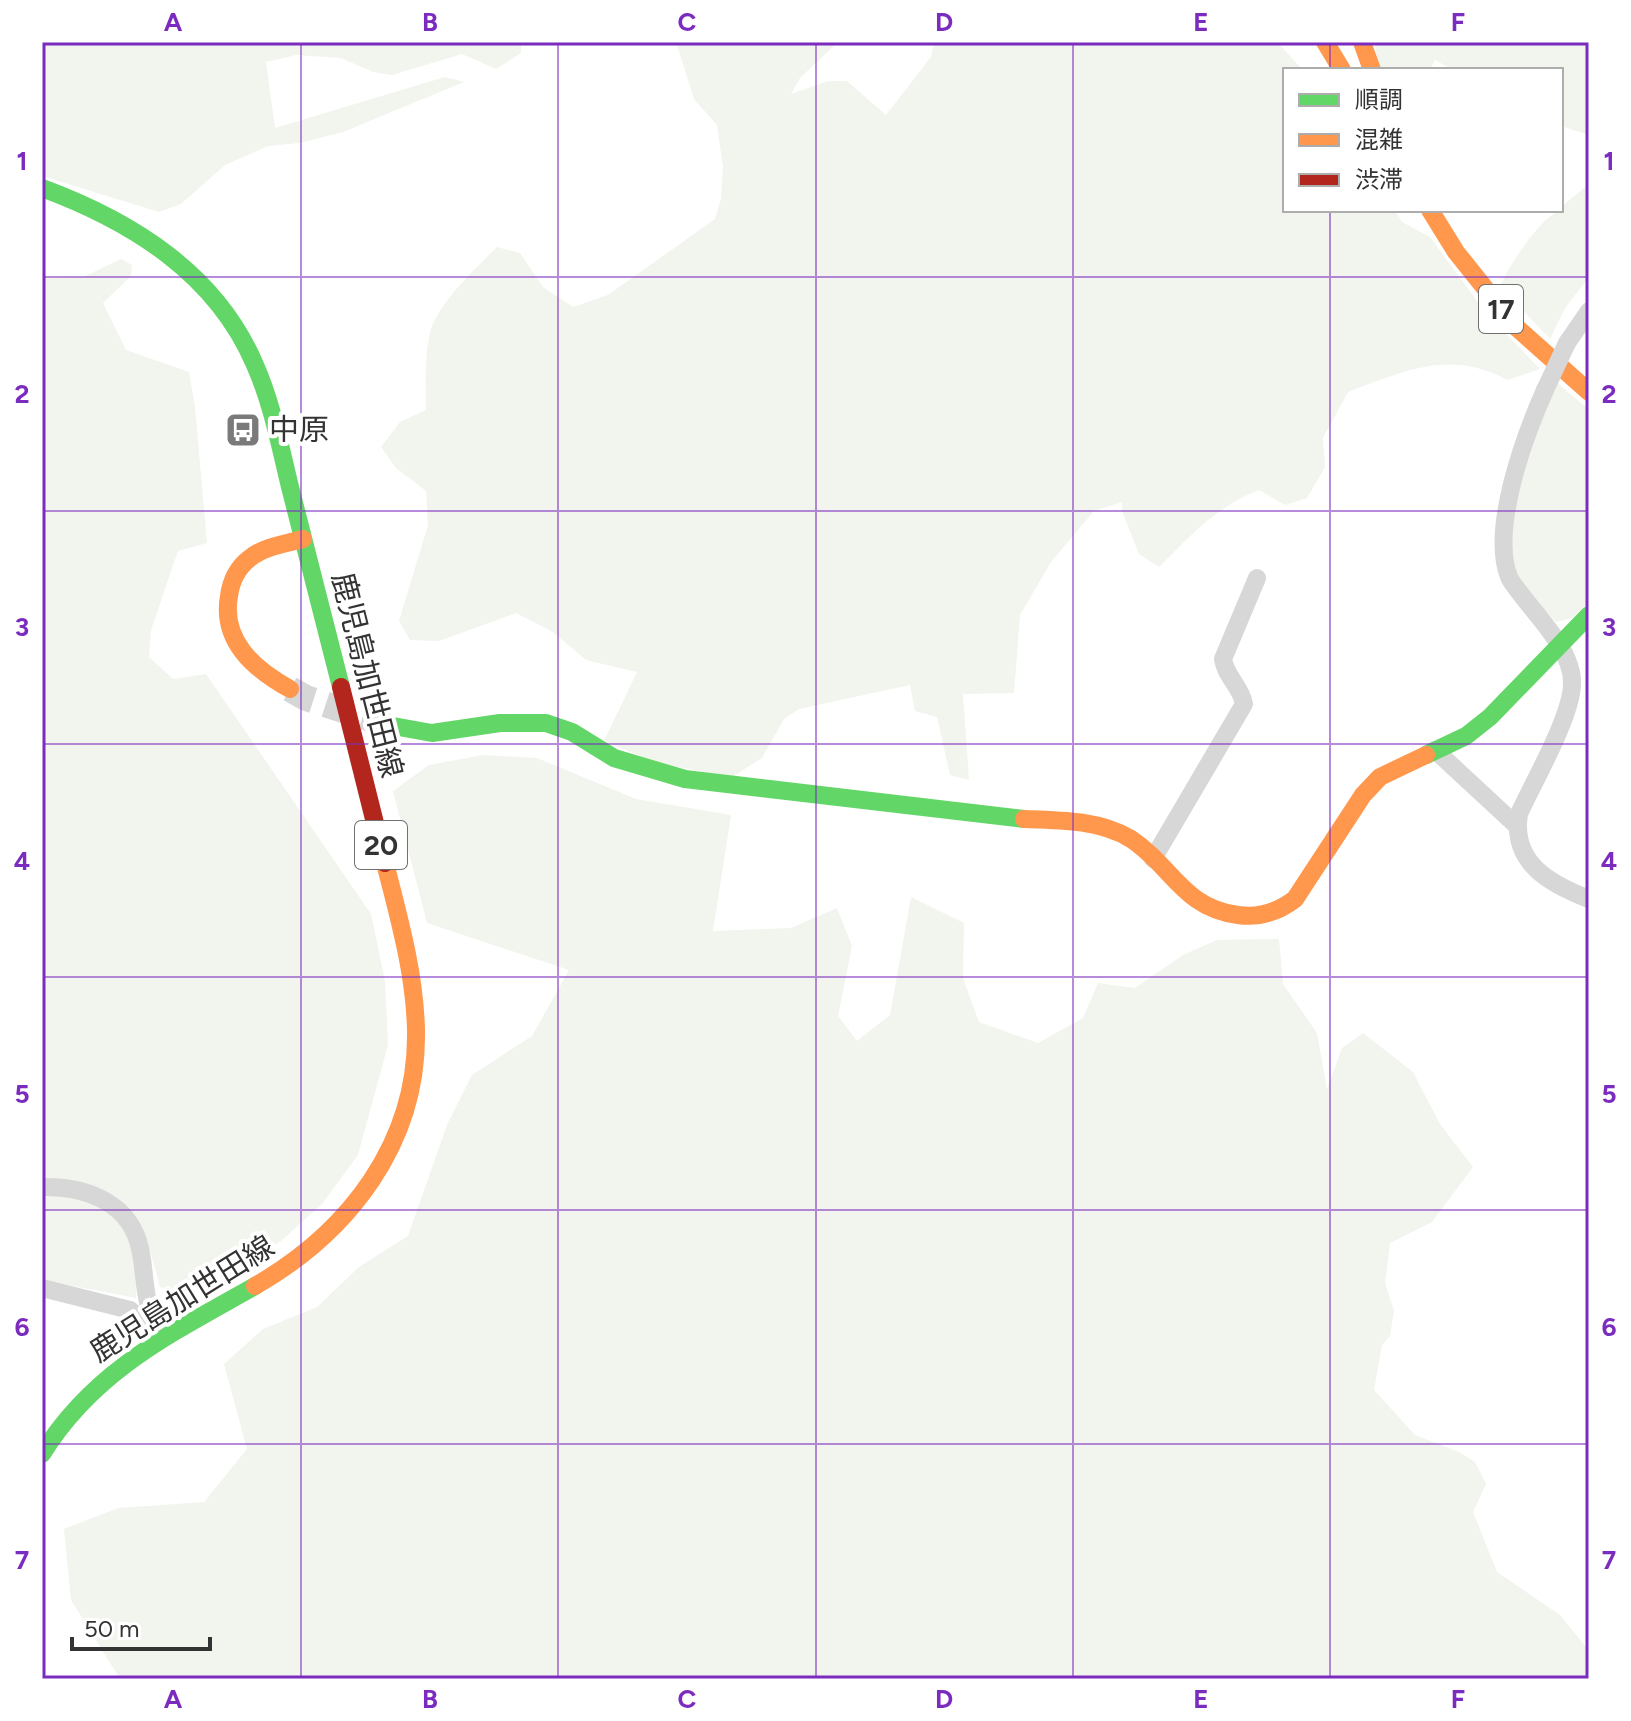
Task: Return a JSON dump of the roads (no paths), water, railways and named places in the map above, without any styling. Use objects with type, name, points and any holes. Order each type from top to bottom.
[{"type":"main road","points":[[1362,42],[1371,68]]},
{"type":"main road","points":[[1325,43],[1341,68]]},
{"type":"main road","name":"鹿児島加世田線","points":[[42,188],[74,198],[148,236],[207,290],[237,328],[255,362],[273,419],[408,959],[416,1046],[410,1088],[396,1134],[377,1172],[336,1227],[313,1248],[274,1274],[131,1356],[83,1398],[42,1454]]},
{"type":"main road","points":[[42,197],[74,198]]},
{"type":"main road","name":"17","points":[[1431,212],[1456,252],[1516,327],[1589,392]]},
{"type":"main road","points":[[290,689],[255,667],[241,652],[231,634],[227,611],[233,579],[247,560],[269,548],[303,539]]},
{"type":"main road","points":[[393,726],[432,733],[500,723],[546,723],[572,732],[614,758],[685,779],[999,817],[1087,823],[1116,831],[1153,859],[1199,905],[1215,912],[1260,916],[1282,910],[1295,899],[1363,795],[1380,777],[1466,736],[1490,717],[1589,615]]},
{"type":"street","points":[[1589,311],[1567,343],[1545,390],[1520,458],[1504,526],[1509,579],[1561,645],[1573,682],[1569,706],[1519,814],[1517,826],[1523,852],[1534,869],[1556,884],[1589,899]]},
{"type":"street","points":[[1153,859],[1244,704],[1242,691],[1225,672],[1223,659],[1257,578]]},
{"type":"street","points":[[1435,750],[1517,826]]},
{"type":"street","points":[[42,1187],[78,1190],[99,1197],[113,1205],[130,1222],[143,1263],[147,1298],[161,1338]]},
{"type":"street","points":[[42,1288],[130,1310],[161,1338]]},
{"type":"tunnel","points":[[290,689],[306,698],[393,726]]},
{"type":"place","name":"中原","points":[[243,430]]}]
